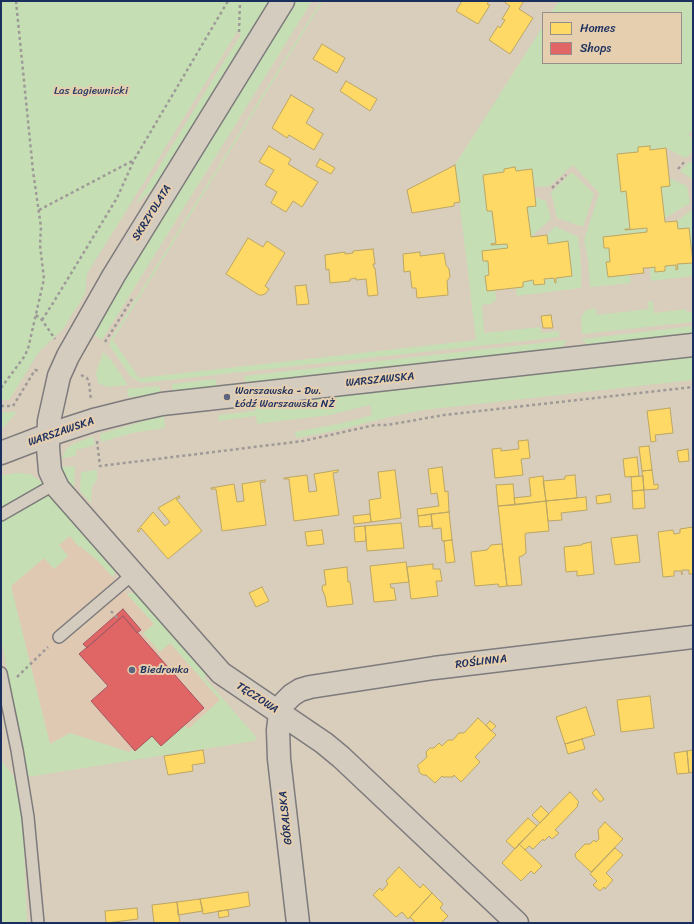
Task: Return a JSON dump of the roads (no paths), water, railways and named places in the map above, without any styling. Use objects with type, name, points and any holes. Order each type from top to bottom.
[{"type":"street","name":"SKRZYDLATA","points":[[48,435],[53,398],[60,373],[68,356],[114,275],[283,1]]},
{"type":"street","name":"WARSZAWSKA","points":[[1,453],[48,435],[124,412],[162,404],[693,345]]},
{"type":"street","name":"TĘCZOWA","points":[[48,435],[49,464],[55,484],[221,673],[324,743],[341,757],[517,923]]},
{"type":"street","name":"ROŚLINNA","points":[[280,713],[284,703],[292,695],[300,690],[310,688],[434,668],[693,637]]},
{"type":"street","name":"GÓRALSKA","points":[[280,713],[278,730],[279,759],[298,923]]},
{"type":"lane","points":[[1,515],[55,484]]},
{"type":"lane","points":[[59,637],[133,574]]},
{"type":"lane","points":[[1,673],[17,750],[28,817],[38,923]]},
{"type":"place","name":"Warszawska - Dw. Łódź Warszawska NŻ","points":[[227,397]]},
{"type":"place","name":"Biedronka","points":[[132,670]]},
{"type":"park label","name":"Las Łagiewnicki","points":[[91,91]]}]
